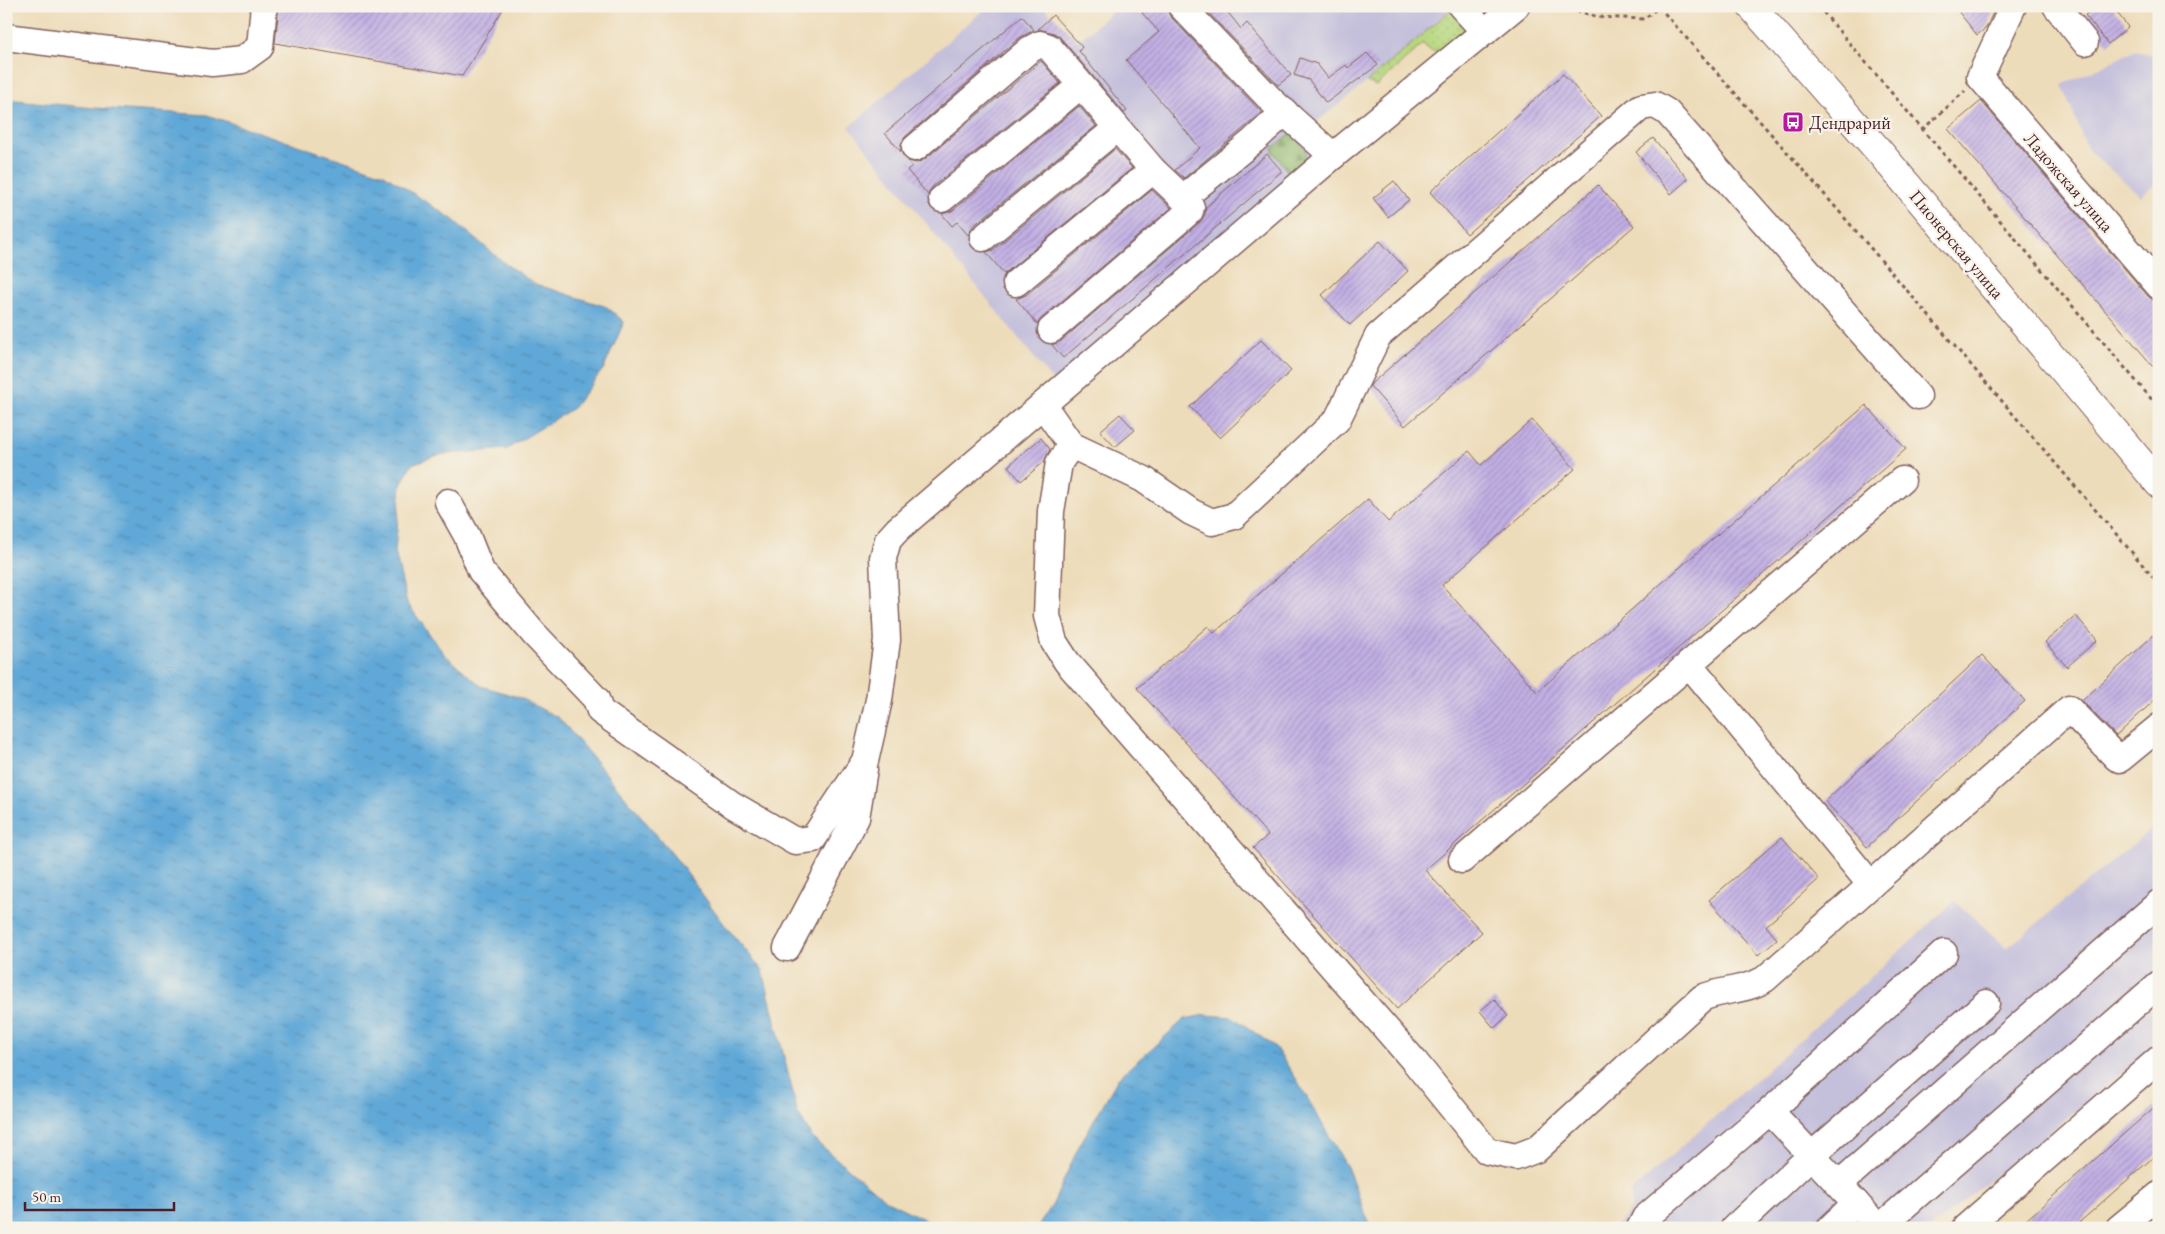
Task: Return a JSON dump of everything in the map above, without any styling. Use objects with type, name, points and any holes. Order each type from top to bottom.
[{"type":"main road","name":"Пионерская улица","points":[[1752,6],[1877,149],[2159,484]]},
{"type":"street","points":[[6,37],[212,63],[242,60],[260,47],[264,6]]},
{"type":"street","points":[[1181,6],[1273,102],[1333,156]]},
{"type":"street","points":[[1461,6],[1486,32]]},
{"type":"street","points":[[787,948],[856,818],[865,761],[879,700],[887,640],[883,558],[888,540],[898,529],[1333,156],[1516,6]]},
{"type":"street","points":[[1980,77],[2013,6]]},
{"type":"street","points":[[2056,6],[2085,42]]},
{"type":"street","points":[[915,148],[1029,50],[1040,44],[1049,47],[1080,86],[1153,170],[1191,207],[1190,211],[1051,330]]},
{"type":"street","name":"Ладожская улица","points":[[1980,77],[2159,286]]},
{"type":"street","points":[[942,199],[1080,86]]},
{"type":"street","points":[[1043,405],[1071,445],[1143,478],[1191,512],[1212,522],[1234,516],[1337,420],[1378,336],[1641,107],[1655,106],[1667,112],[1918,396]]},
{"type":"street","points":[[1183,198],[1253,141],[1285,112]]},
{"type":"street","points":[[984,238],[1117,128]]},
{"type":"street","points":[[1016,283],[1153,170]]},
{"type":"street","points":[[1071,445],[1059,463],[1051,512],[1047,616],[1054,642],[1067,662],[1415,1062],[1487,1151],[1516,1157],[1537,1149],[1702,998],[1711,994],[1756,985],[1764,979],[2070,709],[2120,759],[2159,727]]},
{"type":"street","points":[[1462,860],[1902,480]]},
{"type":"street","points":[[448,502],[467,536],[481,571],[534,634],[596,699],[600,711],[733,805],[795,841],[813,839],[865,761]]},
{"type":"street","points":[[1689,664],[1871,885]]},
{"type":"street","points":[[1839,1184],[2159,904]]},
{"type":"street","points":[[1640,1228],[1645,1218],[1770,1110],[1944,953]]},
{"type":"street","points":[[1770,1110],[1813,1154],[1878,1228],[2159,984]]},
{"type":"street","points":[[1734,1228],[1813,1154],[1986,1003]]},
{"type":"street","points":[[1965,1228],[2159,1059]]},
{"type":"street","points":[[2119,1228],[2159,1195]]},
{"type":"street","points":[[1830,1228],[1856,1203]]},
{"type":"path","points":[[1561,6],[1598,17],[1644,19],[1659,7],[1851,225],[2159,584]]},
{"type":"path","points":[[1818,6],[2159,408]]},
{"type":"path","points":[[1922,130],[1980,77]]},
{"type":"shaded area","points":[[988,6],[1042,6],[1078,41],[1119,6],[1455,6],[1367,82],[1305,131],[1329,161],[1056,385],[849,127]]},
{"type":"shaded area","points":[[2136,50],[2159,59],[2159,181],[2141,196],[2088,150],[2062,85]]},
{"type":"shaded area","points":[[2159,823],[2159,1043],[1931,1228],[1614,1228],[1631,1210],[1631,1192],[1955,901],[2007,948]]},
{"type":"green space","points":[[1451,10],[1466,30],[1444,51],[1431,51],[1423,44],[1376,86],[1367,82]]},
{"type":"green space","points":[[1291,133],[1305,149],[1306,160],[1289,173],[1273,152],[1273,148]]},
{"type":"water","points":[[6,99],[93,108],[207,115],[384,174],[452,219],[507,265],[535,284],[607,307],[624,322],[604,368],[573,408],[507,449],[438,455],[412,464],[401,485],[395,552],[407,603],[444,654],[481,686],[518,697],[559,718],[678,861],[724,924],[763,971],[798,1114],[814,1140],[887,1201],[942,1228],[6,1228]]},
{"type":"water","points":[[1205,1015],[1233,1017],[1275,1047],[1297,1080],[1347,1167],[1371,1228],[1037,1228],[1053,1204],[1079,1146],[1119,1077],[1185,1019]]},
{"type":"building","points":[[279,6],[505,6],[462,76],[275,43]]},
{"type":"building","points":[[1150,6],[1166,6],[1170,16],[1262,113],[1184,178],[1175,170],[1200,148],[1126,60],[1159,32],[1142,13]]},
{"type":"building","points":[[1223,6],[1241,29],[1247,23],[1291,75],[1278,85],[1203,7]]},
{"type":"building","points":[[1954,6],[1996,6],[1986,28],[1977,35]]},
{"type":"building","points":[[2097,6],[2112,6],[2128,27],[2108,44],[2085,15]]},
{"type":"building","points":[[1053,15],[1082,47],[1079,51],[1127,111],[1124,113],[1060,37],[1054,33],[1038,29]]},
{"type":"building","points":[[1022,16],[1034,30],[1019,38],[905,137],[901,144],[901,152],[885,133]]},
{"type":"building","points":[[1367,53],[1378,65],[1326,103],[1309,80],[1294,75],[1300,58],[1317,64],[1328,78],[1346,65],[1348,68]]},
{"type":"building","points":[[1041,61],[1060,83],[932,187],[928,195],[907,170],[912,166],[908,161],[917,163],[925,159]]},
{"type":"building","points":[[1563,74],[1601,116],[1467,234],[1430,192]]},
{"type":"building","points":[[1981,101],[2148,296],[2159,305],[2159,373],[1948,129]]},
{"type":"building","points":[[1079,106],[1096,126],[973,226],[968,235],[957,222],[952,226],[942,214],[952,211]]},
{"type":"building","points":[[1653,138],[1688,179],[1671,194],[1636,152]]},
{"type":"building","points":[[1115,149],[1132,168],[1004,274],[986,252],[993,250]]},
{"type":"building","points":[[1267,154],[1282,171],[1063,358],[1052,345],[1061,341],[1200,222],[1205,215],[1206,207]]},
{"type":"building","points":[[1394,181],[1409,200],[1388,217],[1373,198]]},
{"type":"building","points":[[1598,185],[1634,226],[1405,426],[1370,386],[1372,383]]},
{"type":"building","points":[[1152,190],[1171,208],[1037,324],[1016,299],[1026,295]]},
{"type":"building","points":[[1380,241],[1408,271],[1350,325],[1322,295]]},
{"type":"building","points":[[1261,340],[1291,371],[1220,438],[1190,407]]},
{"type":"building","points":[[1866,405],[1906,449],[1425,870],[1482,932],[1397,1009],[1253,848],[1268,835],[1137,688],[1208,626],[1214,633],[1368,499],[1388,522],[1469,451],[1481,465],[1532,420],[1575,469],[1442,585],[1537,692]]},
{"type":"building","points":[[1120,414],[1135,430],[1115,447],[1100,431]]},
{"type":"building","points":[[1041,438],[1050,449],[1044,462],[1021,481],[1008,466]]},
{"type":"building","points":[[2076,616],[2097,640],[2067,667],[2045,642]]},
{"type":"building","points":[[2159,630],[2159,696],[2116,736],[2082,701]]},
{"type":"building","points":[[1982,655],[2025,701],[1867,847],[1825,801]]},
{"type":"building","points":[[1782,837],[1819,879],[1766,926],[1777,939],[1758,955],[1709,900]]},
{"type":"building","points":[[1494,999],[1508,1016],[1494,1028],[1480,1011]]},
{"type":"building","points":[[2159,1103],[2159,1152],[2073,1228],[2017,1228]]},
{"type":"place","name":"Дендрарий","points":[[1793,122]]}]
